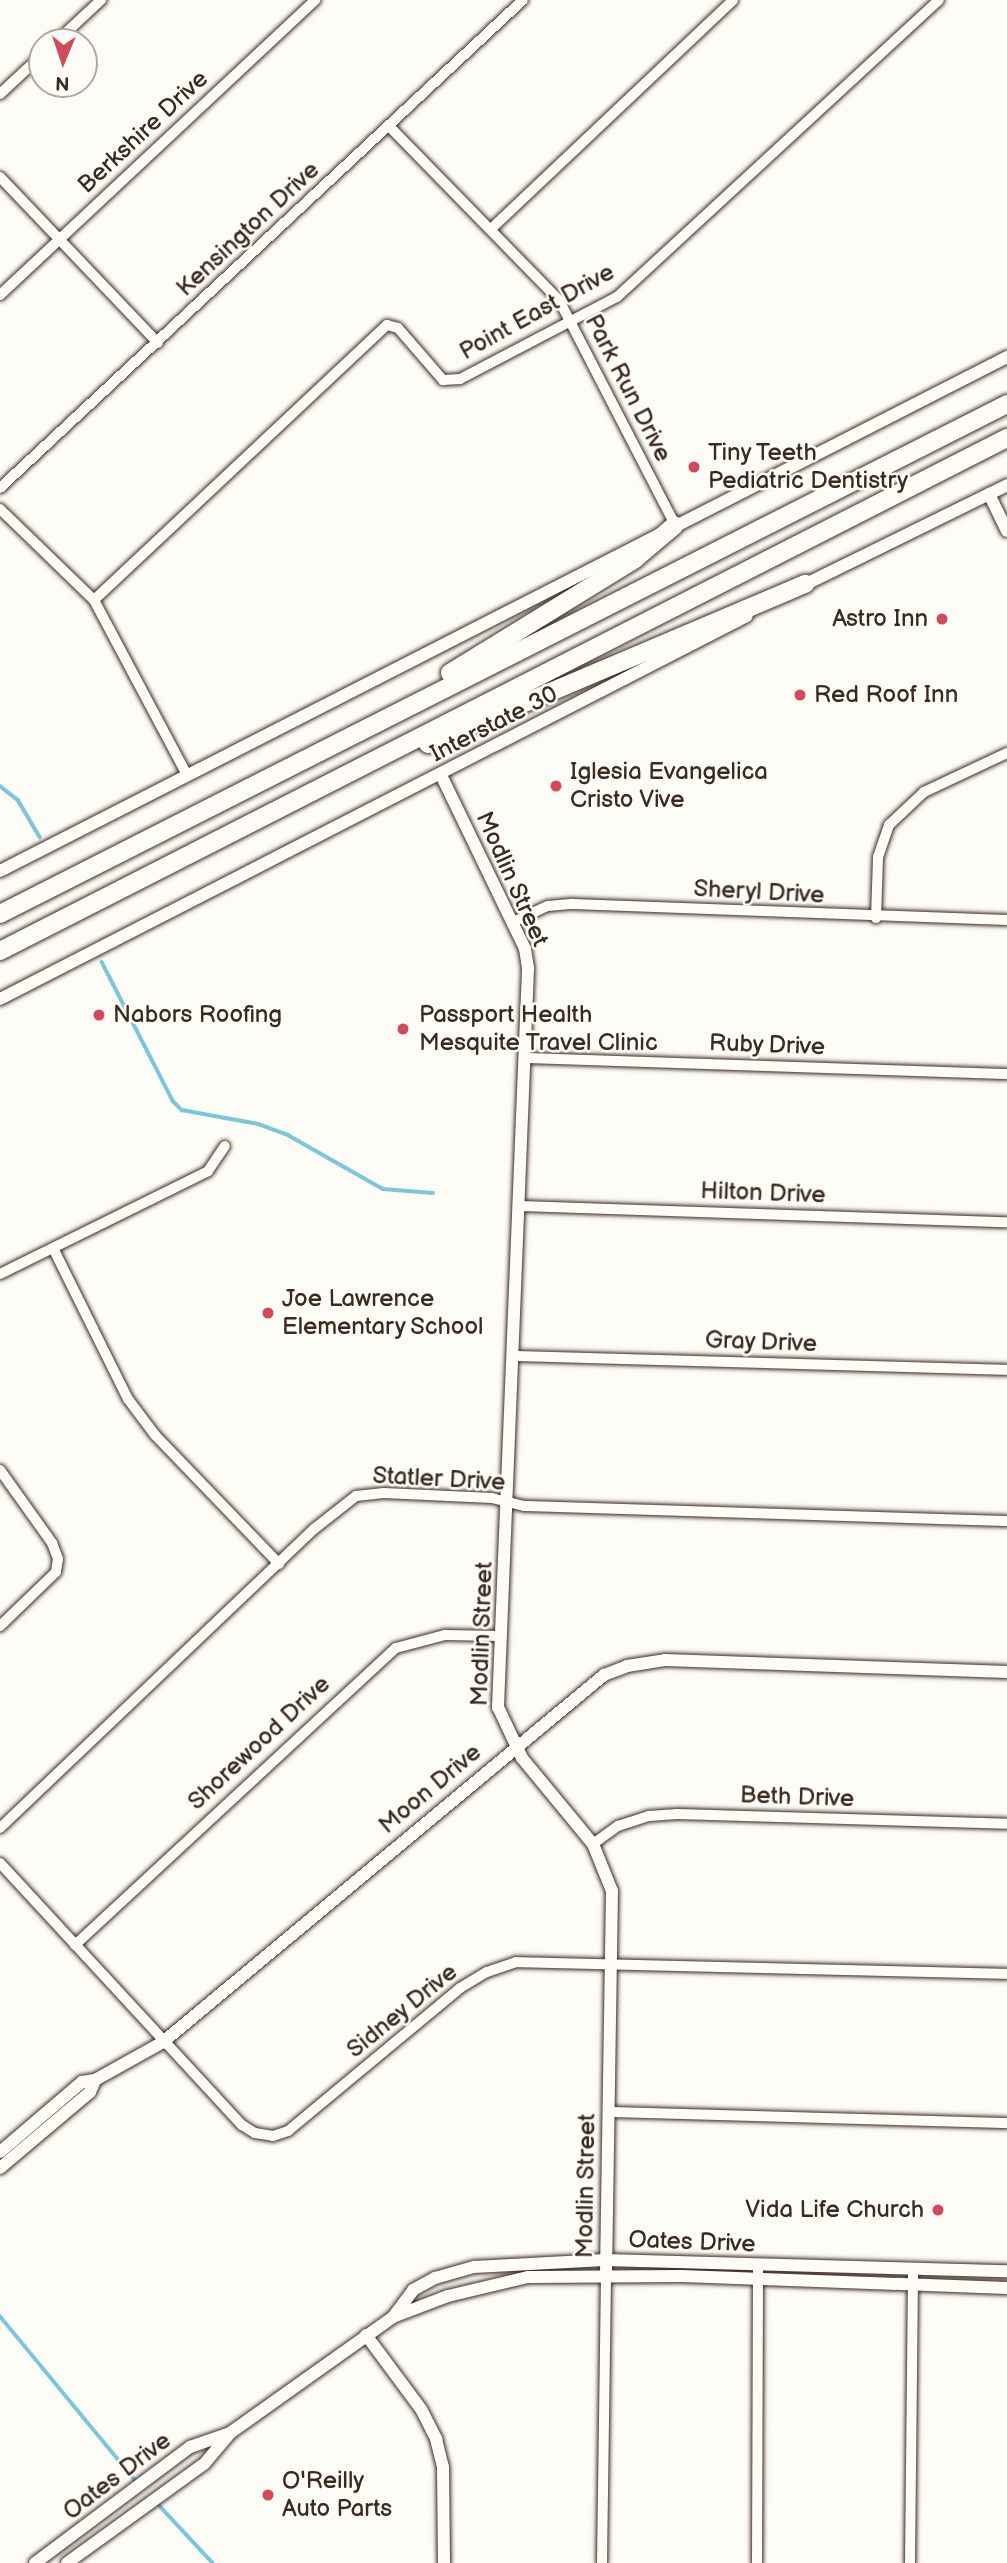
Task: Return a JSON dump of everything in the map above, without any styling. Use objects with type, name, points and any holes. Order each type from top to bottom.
[{"type":"highway","points":[[0,914],[1007,404]]},
{"type":"highway","points":[[0,951],[1007,438]]},
{"type":"highway","points":[[355,733],[635,559],[675,525]]},
{"type":"highway","points":[[338,779],[805,584]]},
{"type":"main road","points":[[0,871],[1007,357]]},
{"type":"main road","name":"Interstate 30","points":[[0,999],[442,775],[805,584],[1007,485]]},
{"type":"main road","points":[[989,494],[1007,531]]},
{"type":"main road","name":"Modlin Street","points":[[442,775],[513,922],[528,969],[498,1707],[514,1747],[593,1844],[612,1891],[614,1962],[608,2112],[606,2275]]},
{"type":"main road","name":"Moon Drive","points":[[0,2152],[82,2082],[95,2080],[163,2042],[593,1682],[640,1663],[1007,1672]]},
{"type":"main road","name":"Moon Drive","points":[[0,2168],[90,2092],[95,2080]]},
{"type":"main road","name":"Oates Drive","points":[[393,2317],[413,2290],[474,2267],[605,2260],[1007,2271]]},
{"type":"main road","name":"Oates Drive","points":[[68,2563],[205,2463],[230,2433],[393,2317],[495,2283],[606,2275],[1007,2288]]},
{"type":"main road","points":[[366,2336],[421,2409],[436,2439],[443,2467],[444,2563]]},
{"type":"main road","name":"Oates Drive","points":[[35,2563],[190,2447],[230,2433]]},
{"type":"street","points":[[71,28],[101,0]]},
{"type":"street","name":"Berkshire Drive","points":[[0,295],[315,0]]},
{"type":"street","name":"Kensington Drive","points":[[0,488],[523,0]]},
{"type":"street","points":[[491,229],[733,0]]},
{"type":"street","name":"Point East Drive","points":[[94,600],[387,325],[398,328],[443,380],[460,379],[617,297],[939,0]]},
{"type":"street","points":[[0,94],[28,68]]},
{"type":"street","name":"Park Run Drive","points":[[389,126],[559,300],[675,525]]},
{"type":"street","points":[[0,177],[158,343]]},
{"type":"street","points":[[0,509],[94,600],[187,775]]},
{"type":"street","points":[[876,918],[878,857],[889,825],[924,792],[1007,753]]},
{"type":"street","name":"Sheryl Drive","points":[[513,922],[548,906],[573,904],[876,918],[1007,920]]},
{"type":"street","name":"Ruby Drive","points":[[525,1058],[1007,1074]]},
{"type":"street","points":[[0,1274],[208,1171],[225,1146]]},
{"type":"street","name":"Hilton Drive","points":[[518,1206],[1007,1223]]},
{"type":"street","points":[[53,1248],[128,1399],[155,1435],[279,1564]]},
{"type":"street","name":"Gray Drive","points":[[513,1356],[1007,1370]]},
{"type":"street","points":[[0,1470],[52,1543],[58,1559],[56,1572],[0,1626]]},
{"type":"street","name":"Statler Drive","points":[[0,1828],[335,1510],[356,1496],[384,1493],[508,1502],[1007,1521]]},
{"type":"street","name":"Shorewood Drive","points":[[75,1945],[396,1648],[444,1635],[501,1636]]},
{"type":"street","name":"Beth Drive","points":[[593,1844],[618,1826],[677,1814],[1007,1824]]},
{"type":"street","name":"Sidney Drive","points":[[0,1863],[242,2125],[255,2133],[273,2136],[288,2131],[460,1988],[487,1972],[541,1960],[1007,1974]]},
{"type":"street","points":[[608,2112],[1007,2123]]},
{"type":"street","points":[[757,2563],[758,2264]]},
{"type":"street","points":[[910,2563],[913,2269]]},
{"type":"street","name":"Modlin Street","points":[[602,2563],[606,2275]]},
{"type":"waterway","points":[[0,786],[18,800],[40,837]]},
{"type":"waterway","points":[[102,962],[173,1101],[182,1110],[258,1124],[288,1135],[383,1189],[433,1193]]},
{"type":"waterway","points":[[0,2316],[137,2482]]},
{"type":"waterway","points":[[157,2503],[213,2563]]},
{"type":"place","name":"Tiny Teeth Pediatric Dentistry","points":[[694,467]]},
{"type":"place","name":"Astro Inn","points":[[942,619]]},
{"type":"place","name":"Red Roof Inn","points":[[800,695]]},
{"type":"place","name":"Iglesia Evangelica Cristo Vive","points":[[556,786]]},
{"type":"place","name":"Nabors Roofing","points":[[99,1015]]},
{"type":"place","name":"Passport Health Mesquite Travel Clinic","points":[[403,1029]]},
{"type":"place","name":"Joe Lawrence Elementary School","points":[[268,1313]]},
{"type":"place","name":"Vida Life Church","points":[[938,2210]]},
{"type":"place","name":"O'Reilly Auto Parts","points":[[268,2495]]}]
